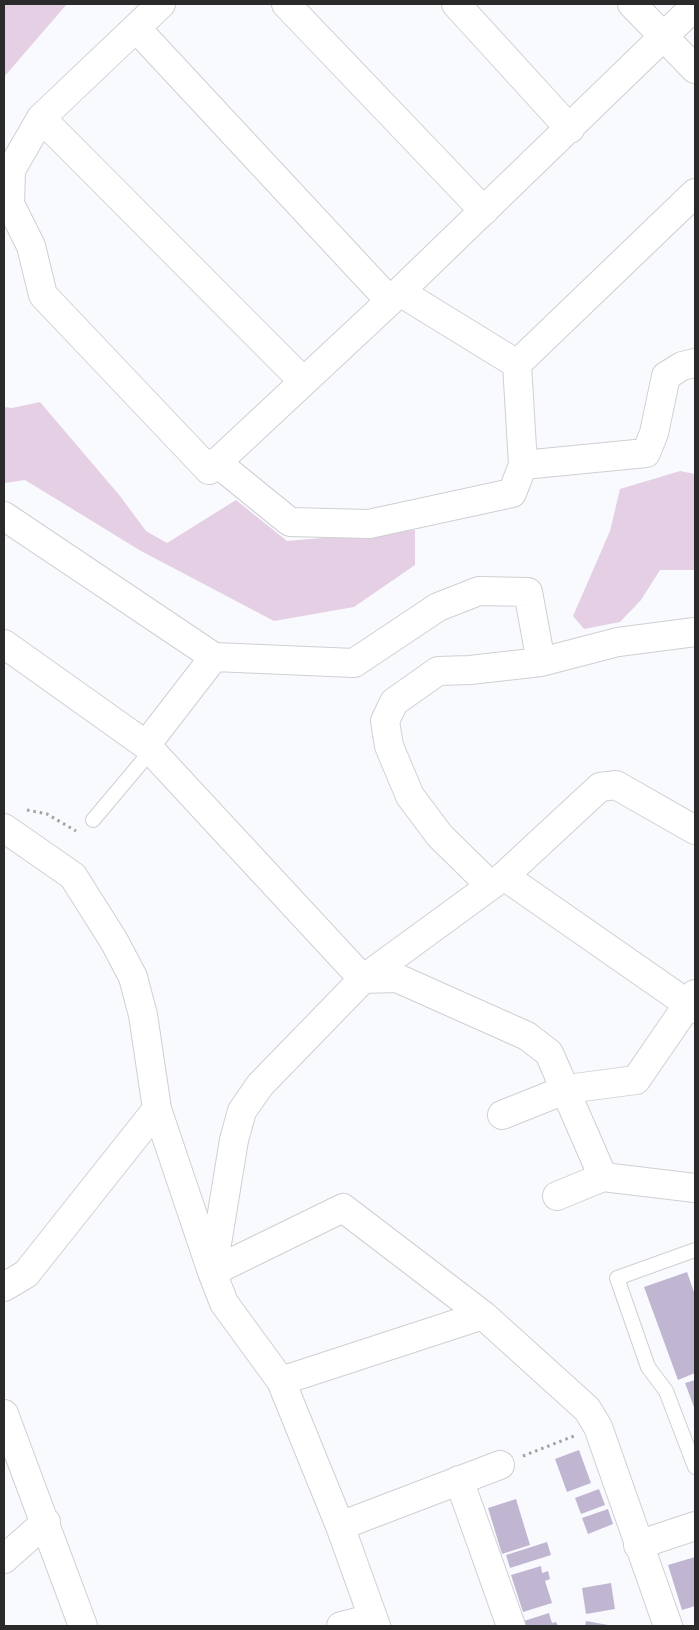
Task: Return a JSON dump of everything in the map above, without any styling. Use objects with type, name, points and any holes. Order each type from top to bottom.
[{"type":"street","points":[[162,4],[41,118],[11,170],[10,204],[31,246],[43,295],[208,470],[395,297],[695,6]]},
{"type":"street","points":[[286,4],[484,211]]},
{"type":"street","points":[[456,4],[570,129]]},
{"type":"street","points":[[632,4],[695,69]]},
{"type":"street","points":[[136,28],[395,297],[516,364]]},
{"type":"street","points":[[41,118],[303,381]]},
{"type":"street","points":[[516,364],[695,193]]},
{"type":"street","points":[[523,465],[646,453],[654,433],[666,376],[682,366],[695,363]]},
{"type":"street","points":[[216,462],[290,522],[369,524],[512,493],[523,465],[516,364]]},
{"type":"street","points":[[4,516],[214,657],[354,662],[438,607],[479,591],[528,592],[541,662]]},
{"type":"street","points":[[502,1115],[567,1089],[636,1080],[693,1002],[497,880],[440,836],[410,796],[389,746],[385,721],[394,702],[438,671],[470,670],[541,662],[618,642],[695,632]]},
{"type":"street","points":[[4,644],[149,748],[363,980]]},
{"type":"street","points":[[149,748],[214,657]]},
{"type":"street","points":[[212,1272],[234,1140],[242,1111],[260,1085],[363,980],[497,880],[600,787],[616,785],[695,830]]},
{"type":"street","points":[[6,829],[73,876],[114,941],[133,977],[143,1015],[157,1109],[212,1272],[224,1303],[282,1381],[340,1526],[374,1622],[341,1626]]},
{"type":"street","points":[[363,980],[397,978],[526,1036],[549,1053],[567,1089],[603,1177]]},
{"type":"street","points":[[4,1286],[26,1274],[157,1109]]},
{"type":"street","points":[[557,1196],[603,1177],[695,1188]]},
{"type":"street","points":[[212,1272],[343,1208],[483,1315],[587,1409],[598,1427],[668,1626]]},
{"type":"street","points":[[282,1381],[483,1315]]},
{"type":"street","points":[[4,1414],[46,1522],[83,1626]]},
{"type":"street","points":[[340,1526],[500,1465]]},
{"type":"street","points":[[459,1480],[510,1626]]},
{"type":"street","points":[[4,1558],[46,1522]]},
{"type":"street","points":[[638,1545],[695,1526]]},
{"type":"lane","points":[[93,820],[149,748]]},
{"type":"lane","points":[[695,1250],[617,1278],[648,1367],[666,1391],[695,1467]]},
{"type":"path","points":[[6,829],[26,810],[47,814],[81,834],[93,820]]},
{"type":"path","points":[[500,1465],[598,1427]]},
{"type":"shaded area","points":[[4,4],[67,4],[4,77]]},
{"type":"shaded area","points":[[40,402],[120,496],[146,531],[167,543],[236,500],[287,541],[415,530],[415,565],[354,607],[274,621],[141,551],[25,480],[4,483],[4,407],[12,408]]},
{"type":"shaded area","points":[[680,471],[695,474],[695,570],[660,570],[641,600],[620,622],[584,629],[573,616],[610,531],[620,489]]},
{"type":"building","points":[[687,1272],[695,1295],[695,1373],[678,1380],[644,1287]]},
{"type":"building","points":[[695,1380],[695,1410],[685,1383]]},
{"type":"building","points":[[579,1450],[591,1483],[567,1492],[555,1459]]},
{"type":"building","points":[[599,1489],[605,1505],[581,1514],[575,1498]]},
{"type":"building","points":[[516,1499],[530,1545],[502,1554],[488,1508]]},
{"type":"building","points":[[608,1509],[613,1524],[588,1534],[582,1518]]},
{"type":"building","points":[[547,1542],[551,1555],[510,1568],[506,1555]]},
{"type":"building","points":[[695,1557],[695,1606],[682,1610],[668,1565]]},
{"type":"building","points":[[541,1566],[542,1573],[548,1571],[550,1579],[545,1581],[552,1603],[523,1612],[511,1575]]},
{"type":"building","points":[[611,1583],[615,1609],[586,1614],[582,1588]]},
{"type":"building","points":[[549,1613],[552,1623],[556,1622],[558,1626],[526,1626],[524,1621]]},
{"type":"building","points":[[586,1621],[608,1625],[608,1626],[585,1626]]}]
